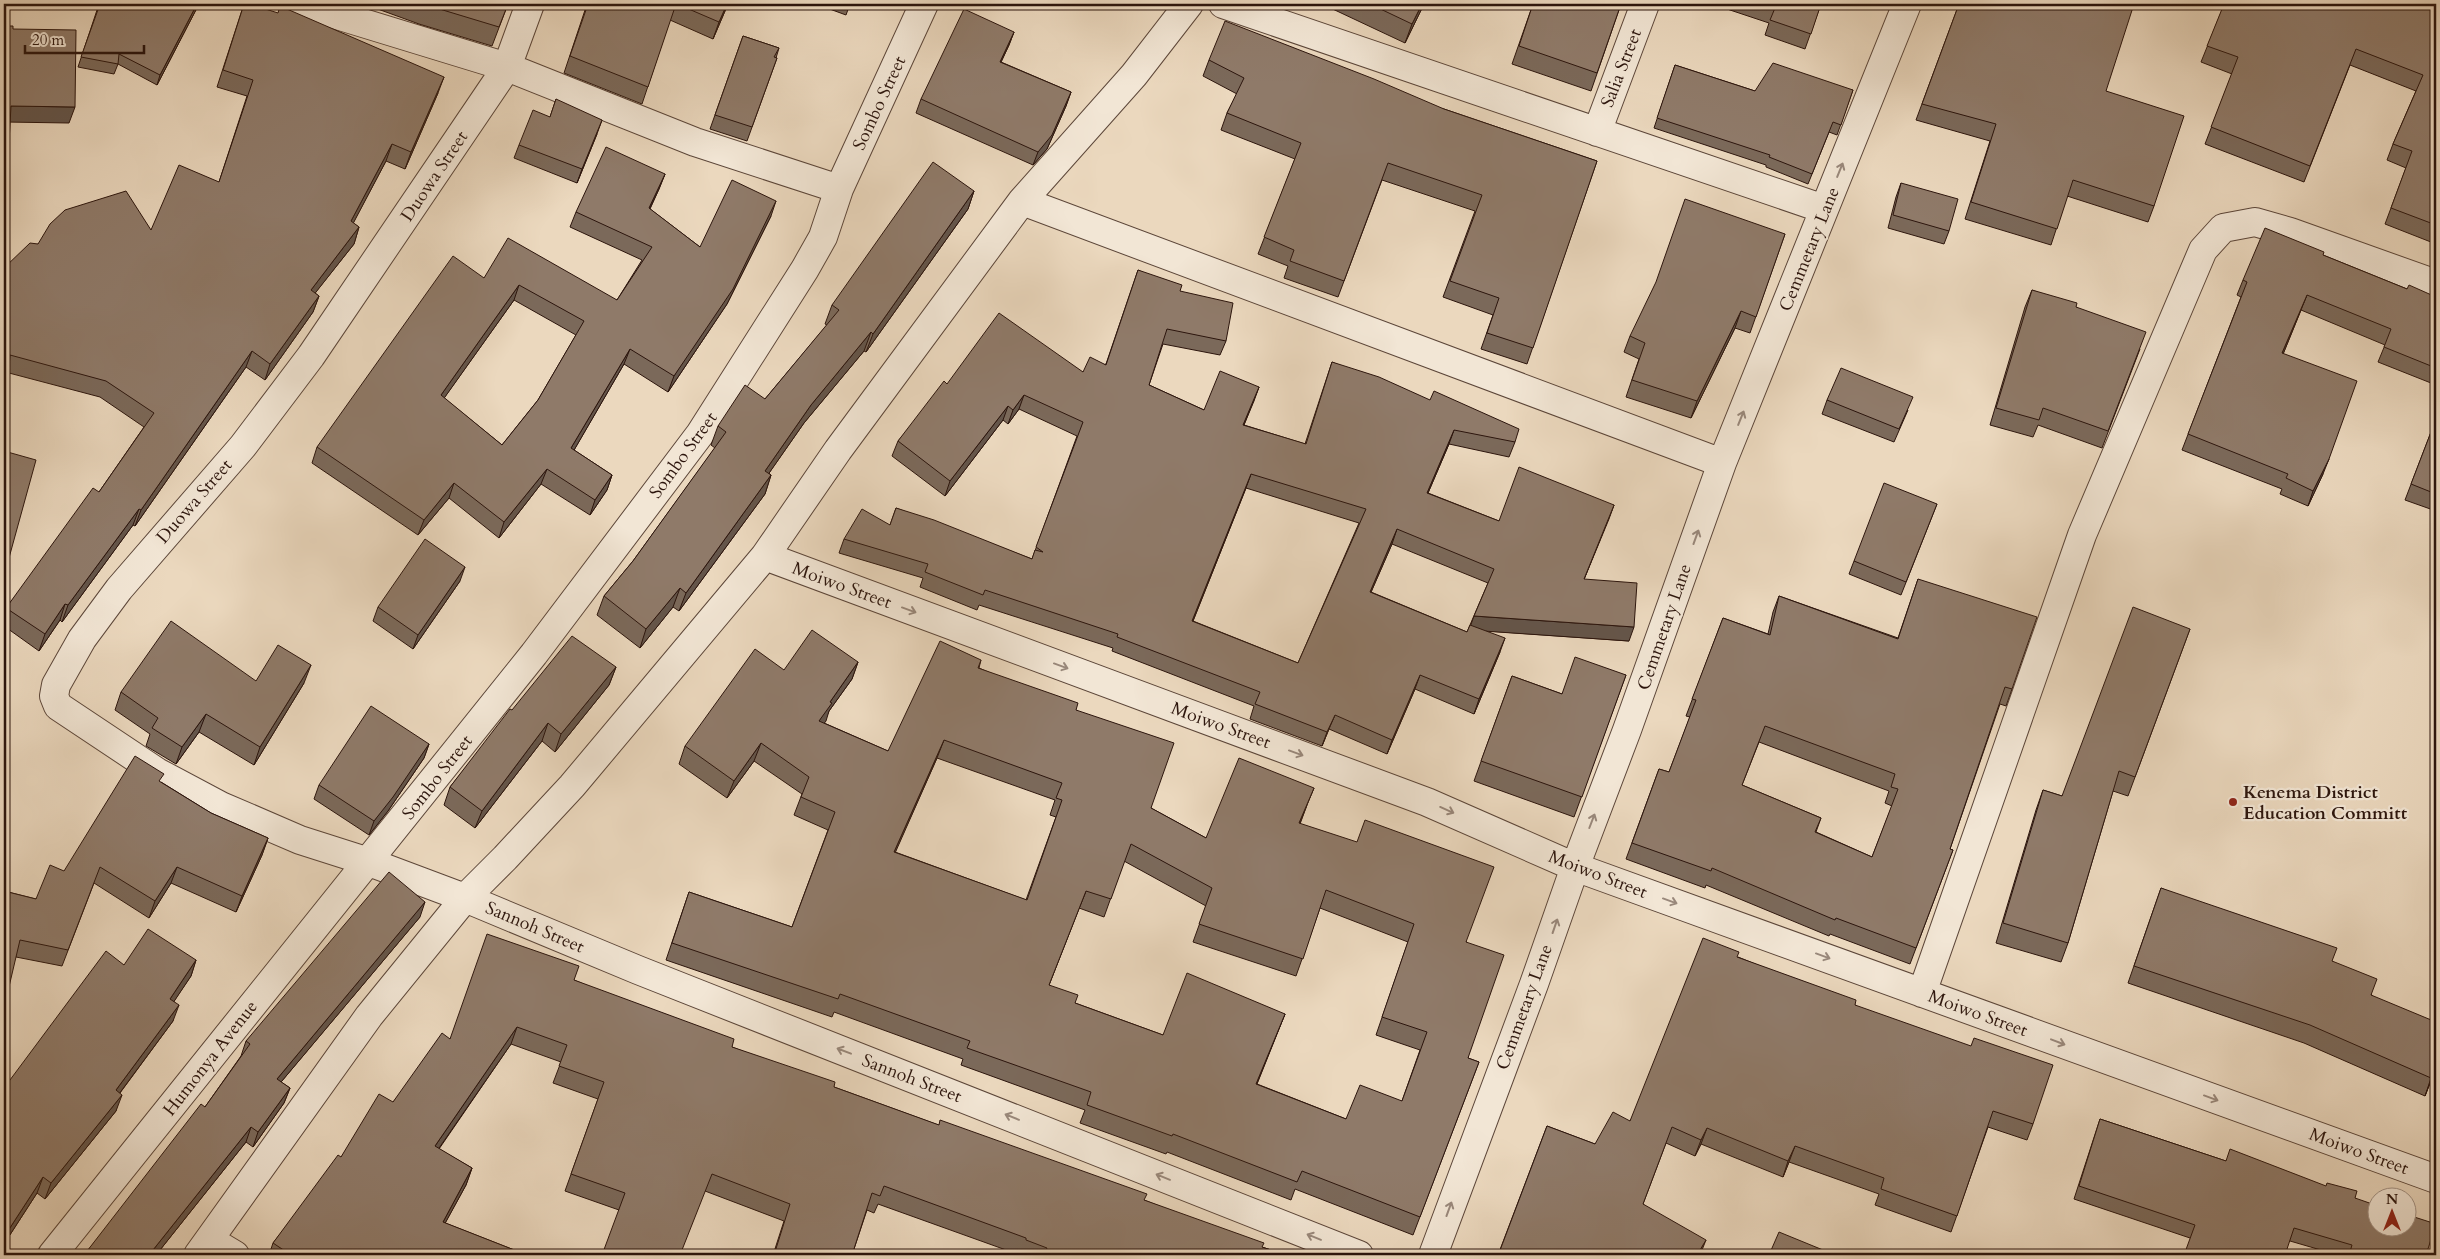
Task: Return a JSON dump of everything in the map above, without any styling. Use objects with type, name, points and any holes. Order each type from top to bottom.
[{"type":"street","points":[[301,4],[507,67],[695,142],[839,189]]},
{"type":"street","name":"Duowa Street","points":[[465,898],[369,862],[300,840],[221,806],[149,766],[58,706],[54,696],[56,685],[82,639],[131,575],[243,446],[311,356],[507,67],[530,4]]},
{"type":"street","name":"Sombo Street","points":[[369,862],[534,654],[700,434],[805,269],[823,237],[839,189],[924,4]]},
{"type":"street","points":[[234,1255],[204,1248],[369,1016],[465,898],[572,786],[765,556],[838,450],[1022,201],[1134,76],[1189,4]]},
{"type":"street","points":[[1222,4],[1824,209]]},
{"type":"street","name":"Salia Street","points":[[1597,132],[1645,4]]},
{"type":"street","name":"Cemmetary Lane","points":[[1432,1255],[1534,984],[1722,463],[1907,4]]},
{"type":"street","points":[[1022,201],[1722,463]]},
{"type":"street","points":[[1922,992],[2082,535],[2203,250],[2223,228],[2255,222],[2290,232],[2436,284]]},
{"type":"street","name":"Moiwo Street","points":[[765,556],[1427,802],[1575,866],[2436,1179]]},
{"type":"street","name":"Humonya Avenue","points":[[52,1255],[280,969],[369,862]]},
{"type":"street","name":"Sannoh Street","points":[[465,898],[638,970],[1359,1255]]},
{"type":"building","points":[[100,4],[197,4],[160,75],[119,54],[118,64],[81,57]]},
{"type":"building","points":[[244,4],[250,4],[278,13],[280,6],[444,77],[411,152],[392,144],[351,221],[359,227],[311,290],[319,296],[270,364],[252,351],[141,510],[139,509],[68,605],[65,604],[45,634],[6,608],[93,488],[99,492],[154,413],[106,381],[10,355],[8,380],[4,379],[4,268],[30,243],[38,244],[50,224],[65,210],[126,191],[151,230],[179,165],[219,182],[253,80],[223,70]]},
{"type":"building","points":[[423,4],[508,4],[499,27]]},
{"type":"building","points":[[588,4],[676,4],[648,87],[570,56]]},
{"type":"building","points":[[677,4],[727,4],[719,22]]},
{"type":"building","points":[[1370,4],[1422,4],[1412,24]]},
{"type":"building","points":[[1533,4],[1621,4],[1597,73],[1519,46]]},
{"type":"building","points":[[1762,4],[1821,4],[1811,34],[1770,20],[1775,8]]},
{"type":"building","points":[[1959,4],[2134,4],[2106,91],[2184,116],[2154,206],[2073,180],[2057,229],[1971,202],[1996,124],[1922,104]]},
{"type":"building","points":[[2224,4],[2436,4],[2436,225],[2391,208],[2412,151],[2393,144],[2423,75],[2356,49],[2310,166],[2211,127],[2238,57],[2207,46]]},
{"type":"building","points":[[964,9],[1014,32],[1000,62],[1071,92],[1052,135],[1038,152],[921,99]]},
{"type":"building","points":[[1225,21],[1374,79],[1444,109],[1597,161],[1533,348],[1487,333],[1499,298],[1450,281],[1482,195],[1388,163],[1344,281],[1290,261],[1294,250],[1264,237],[1301,143],[1227,113],[1244,78],[1209,60]]},
{"type":"building","points":[[4,26],[13,26],[13,29],[76,30],[75,107],[11,106],[7,179],[4,179]]},
{"type":"building","points":[[743,36],[779,48],[774,57],[777,58],[752,127],[715,115]]},
{"type":"building","points":[[1773,63],[1853,90],[1841,125],[1833,122],[1812,174],[1769,157],[1770,155],[1657,118],[1675,65],[1755,91]]},
{"type":"building","points":[[556,99],[602,120],[582,169],[519,145],[533,110],[550,117]]},
{"type":"building","points":[[606,147],[665,174],[649,208],[700,247],[732,180],[776,201],[733,289],[674,376],[630,349],[571,448],[612,475],[595,500],[547,469],[504,522],[454,483],[424,520],[317,447],[453,256],[484,278],[508,238],[617,300],[652,247],[576,212]],"holes":[[[519,285],[584,321],[538,400],[502,445],[441,395]]]},
{"type":"building","points":[[933,162],[974,191],[873,334],[871,332],[811,405],[765,471],[771,475],[686,593],[680,588],[646,629],[604,596],[633,561],[726,432],[718,426],[745,385],[765,399],[839,310],[832,305]]},
{"type":"building","points":[[1901,183],[1958,199],[1949,231],[1893,215]]},
{"type":"building","points":[[1685,199],[1785,234],[1756,317],[1741,311],[1697,401],[1632,380],[1645,343],[1630,336],[1656,282]]},
{"type":"building","points":[[2265,228],[2324,252],[2323,255],[2407,289],[2409,285],[2436,297],[2436,368],[2384,347],[2391,329],[2307,295],[2282,353],[2357,381],[2329,459],[2313,491],[2286,478],[2288,474],[2188,434],[2247,282],[2243,280]]},
{"type":"building","points":[[1138,270],[1182,285],[1180,291],[1233,303],[1226,341],[1167,329],[1149,385],[1204,410],[1220,371],[1259,387],[1243,425],[1306,444],[1332,362],[1379,377],[1430,400],[1434,391],[1519,429],[1515,442],[1454,430],[1427,493],[1499,521],[1519,467],[1614,505],[1584,579],[1637,583],[1634,627],[1474,616],[1494,569],[1397,529],[1370,592],[1467,632],[1470,625],[1505,638],[1479,699],[1420,675],[1392,740],[1335,715],[1327,732],[1255,704],[1260,692],[1117,637],[1118,634],[985,590],[983,595],[925,572],[928,564],[844,539],[862,509],[890,525],[896,508],[934,520],[1032,559],[1035,550],[1043,552],[1036,547],[1083,422],[1024,395],[1013,410],[1008,406],[950,481],[898,441],[944,381],[947,384],[999,313],[1083,372],[1090,357],[1106,365]],"holes":[[[1251,474],[1366,509],[1298,663],[1192,621]]]},
{"type":"building","points":[[2032,290],[2077,303],[2076,307],[2146,332],[2108,431],[2043,408],[2039,420],[1996,408]]},
{"type":"building","points":[[1841,368],[1913,397],[1899,429],[1827,400]]},
{"type":"building","points":[[2436,419],[2436,494],[2411,484]]},
{"type":"building","points":[[4,451],[36,460],[4,576]]},
{"type":"building","points":[[1884,483],[1937,504],[1906,582],[1854,561]]},
{"type":"building","points":[[425,539],[465,567],[418,635],[378,607]]},
{"type":"building","points":[[1918,579],[2037,617],[2012,689],[2005,687],[1950,849],[1953,850],[1916,948],[1836,918],[1835,920],[1712,868],[1711,871],[1632,843],[1659,769],[1669,772],[1696,700],[1692,699],[1723,618],[1770,635],[1779,596],[1898,639]],"holes":[[[1765,726],[1895,774],[1891,787],[1898,789],[1872,857],[1815,832],[1821,818],[1742,785]]]},
{"type":"building","points":[[2133,607],[2190,629],[2135,777],[2119,771],[2068,943],[2003,923],[2043,790],[2062,796]]},
{"type":"building","points":[[171,621],[256,681],[278,645],[311,665],[260,747],[206,714],[182,747],[152,728],[158,718],[121,692]]},
{"type":"building","points":[[812,630],[858,662],[819,721],[888,751],[940,641],[981,660],[978,668],[1078,703],[1076,710],[1174,743],[1151,808],[1206,838],[1239,758],[1314,788],[1299,823],[1357,842],[1365,820],[1494,867],[1466,942],[1504,955],[1468,1058],[1479,1062],[1420,1217],[1302,1171],[1297,1182],[1173,1134],[1172,1136],[1087,1105],[1091,1092],[967,1048],[970,1041],[840,994],[838,999],[672,943],[689,892],[792,927],[835,812],[801,797],[809,777],[761,743],[734,781],[685,746],[755,649],[784,670]],"holes":[[[944,740],[1062,783],[1056,798],[1062,800],[1027,900],[894,852]],[[1131,844],[1212,888],[1199,924],[1303,959],[1326,890],[1414,924],[1382,1017],[1427,1032],[1402,1101],[1360,1085],[1346,1119],[1256,1084],[1285,1014],[1187,973],[1163,1035],[1075,1003],[1078,995],[1049,985],[1086,891],[1111,899]]]},
{"type":"building","points":[[572,636],[616,667],[561,734],[548,723],[482,811],[450,787],[510,709],[512,710]]},
{"type":"building","points":[[1575,657],[1626,675],[1582,797],[1481,761],[1512,676],[1562,694]]},
{"type":"building","points":[[371,706],[429,744],[393,797],[374,821],[319,785]]},
{"type":"building","points":[[135,756],[164,774],[159,781],[211,813],[268,838],[242,896],[177,867],[155,901],[100,867],[68,950],[20,940],[4,1008],[4,891],[36,899],[50,865],[64,871]]},
{"type":"building","points":[[389,872],[425,902],[277,1079],[290,1088],[258,1132],[251,1127],[149,1255],[84,1255],[201,1104],[205,1107],[250,1044],[246,1041]]},
{"type":"building","points":[[2161,888],[2337,948],[2332,961],[2377,979],[2371,995],[2436,1022],[2436,1066],[2431,1078],[2310,1025],[2134,966]]},
{"type":"building","points":[[148,929],[196,960],[170,999],[179,1005],[116,1090],[122,1095],[51,1183],[43,1177],[4,1237],[4,1088],[106,951],[124,965]]},
{"type":"building","points":[[487,934],[579,966],[574,980],[734,1039],[732,1047],[835,1082],[834,1087],[939,1125],[940,1120],[1147,1194],[1144,1200],[1264,1243],[1262,1247],[1286,1255],[1044,1255],[1047,1248],[1026,1240],[1026,1238],[884,1186],[880,1196],[872,1193],[852,1255],[774,1255],[790,1204],[712,1174],[680,1255],[602,1255],[625,1193],[571,1174],[604,1082],[559,1066],[567,1045],[517,1027],[435,1146],[472,1168],[443,1222],[527,1255],[291,1255],[273,1243],[338,1155],[341,1157],[379,1094],[393,1102],[442,1033],[450,1039]]},
{"type":"building","points":[[1703,938],[1739,952],[1737,957],[1856,1000],[1855,1005],[1971,1046],[1974,1038],[2053,1065],[2033,1124],[1993,1111],[1957,1216],[1881,1189],[1884,1178],[1795,1146],[1788,1161],[1707,1128],[1701,1140],[1672,1127],[1643,1204],[1706,1240],[1697,1255],[1505,1255],[1499,1253],[1547,1126],[1595,1144],[1613,1112],[1630,1121]]},
{"type":"building","points":[[2100,1119],[2226,1161],[2230,1149],[2326,1186],[2327,1183],[2357,1191],[2355,1198],[2368,1203],[2368,1236],[2418,1236],[2418,1218],[2436,1224],[2426,1255],[2349,1255],[2352,1245],[2294,1228],[2285,1255],[2184,1255],[2195,1225],[2079,1186]]},
{"type":"building","points":[[1779,1232],[1823,1250],[1821,1255],[1769,1255]]},
{"type":"place","name":"Kenema District Education Committ","points":[[2233,802]]}]
